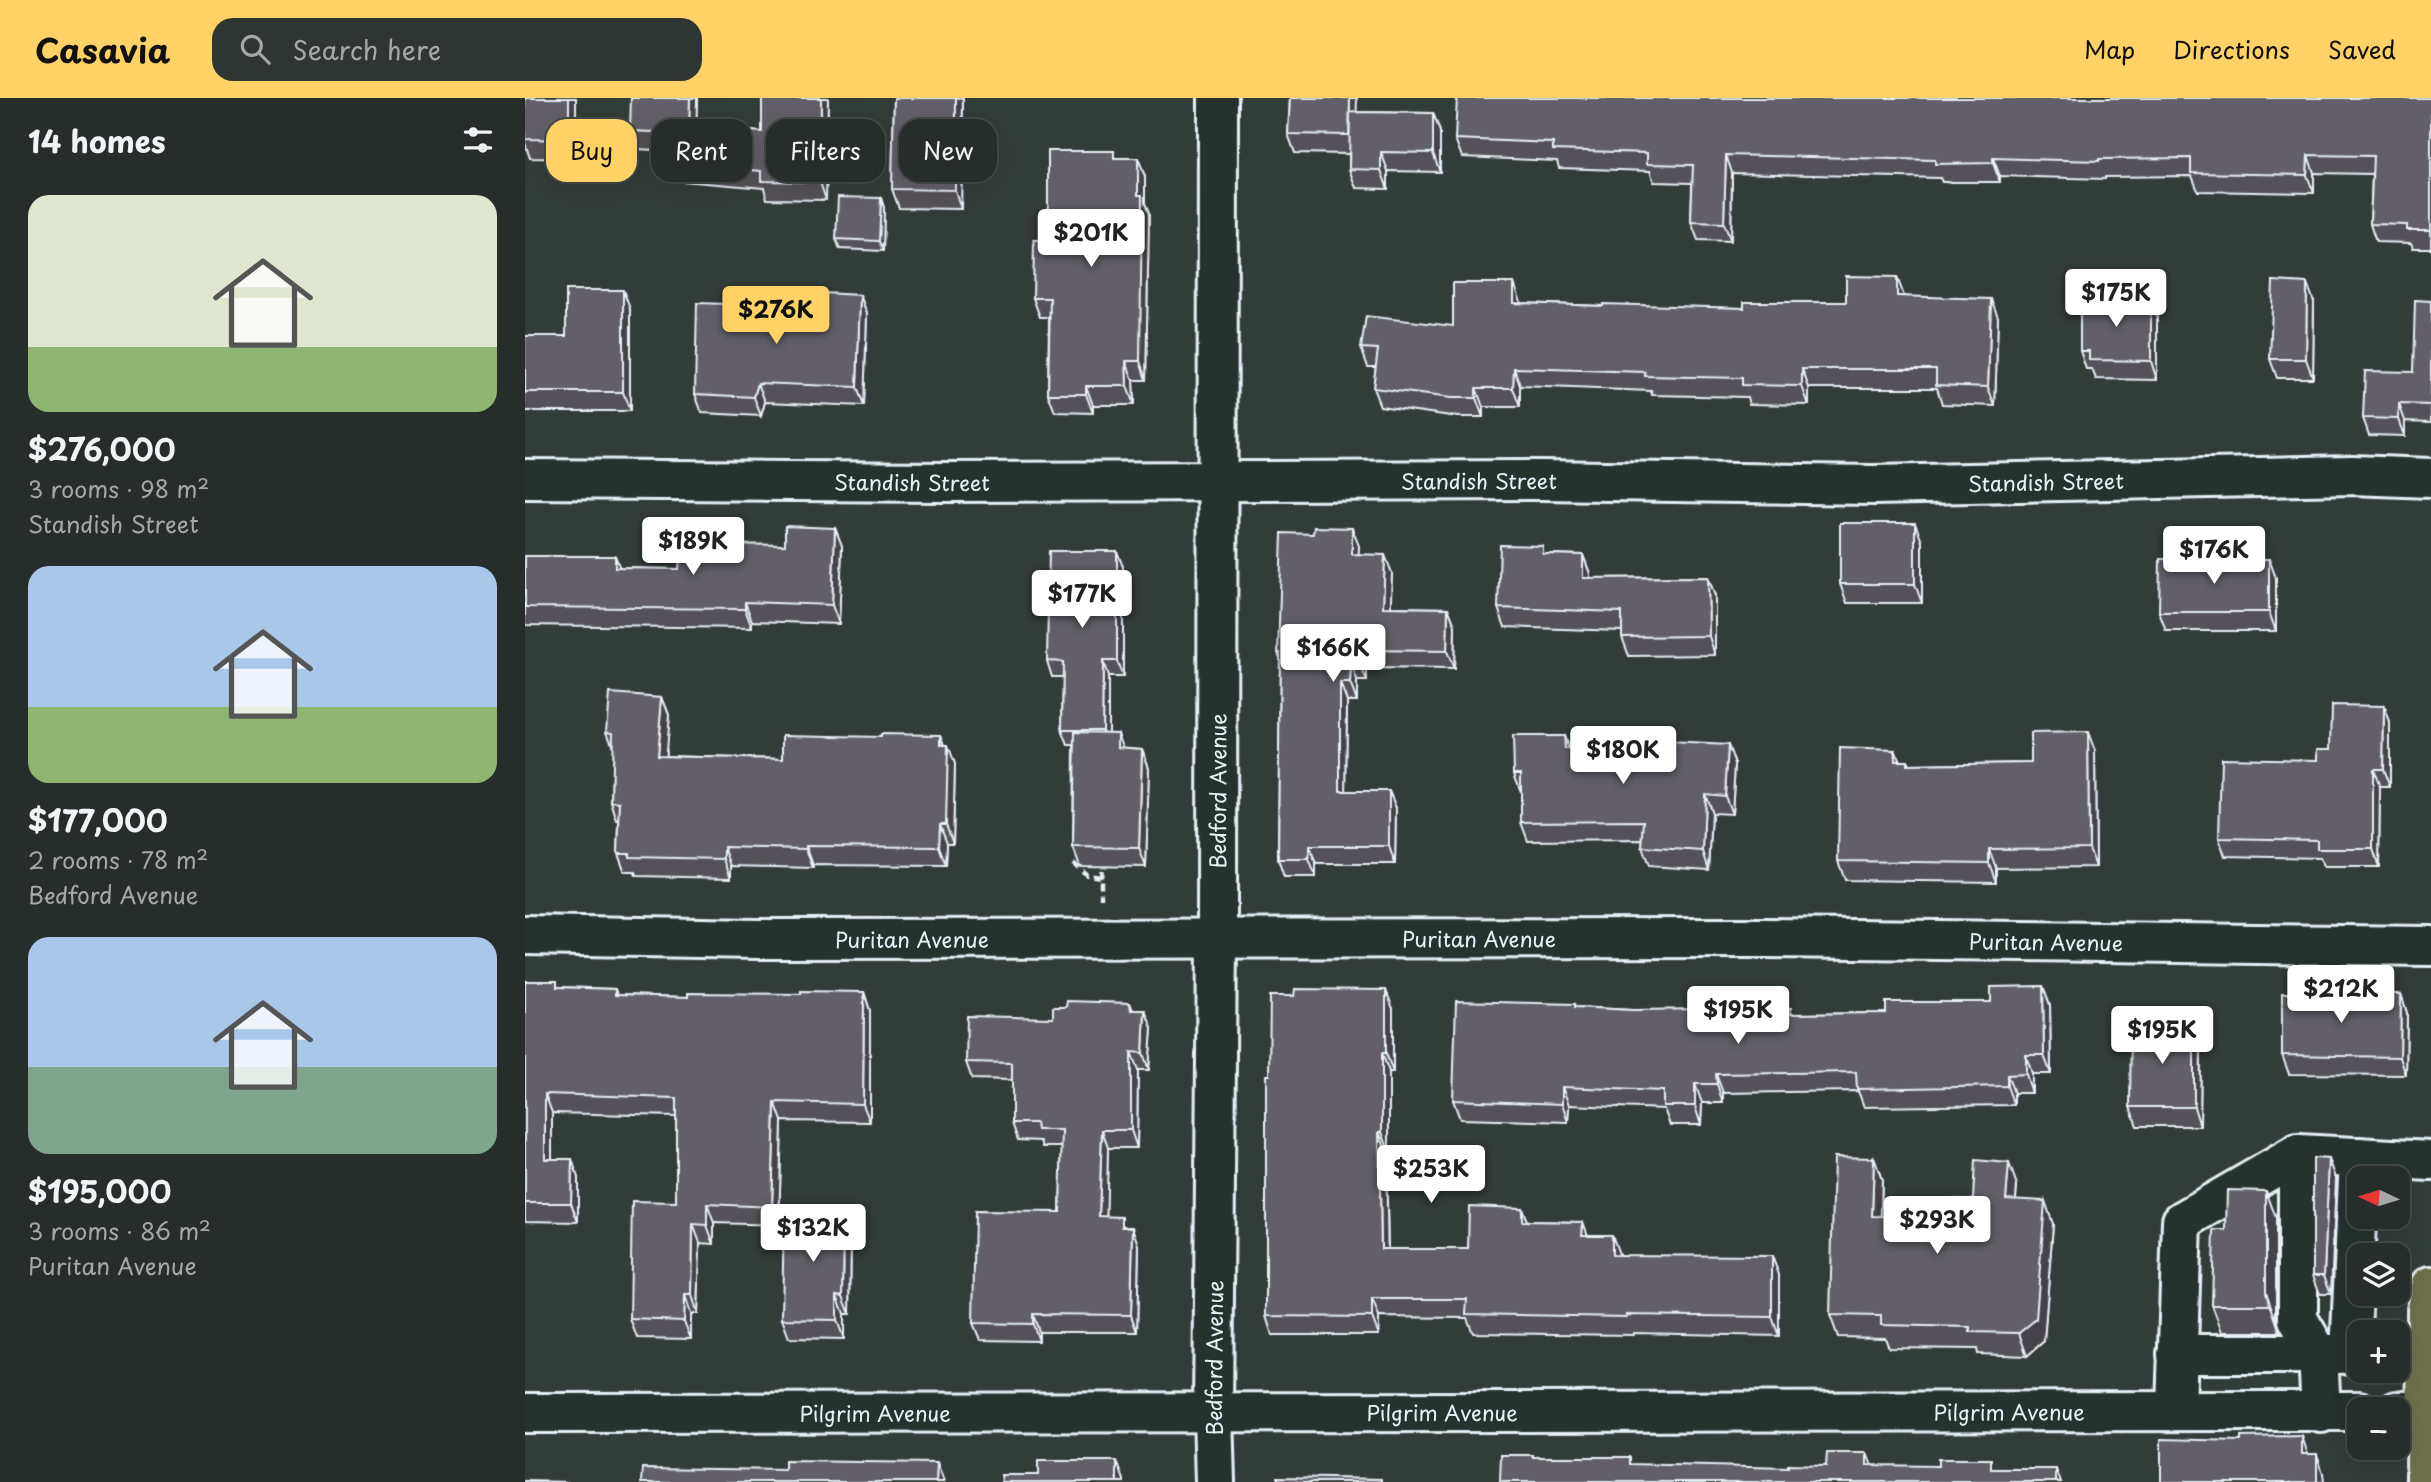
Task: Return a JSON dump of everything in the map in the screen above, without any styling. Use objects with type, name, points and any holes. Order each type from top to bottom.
[{"type":"highway","points":[[2426,1482],[2412,1355],[2427,1310],[2431,1286]]},
{"type":"street","name":"Bedford Avenue","points":[[1215,1482],[1213,1414],[1217,939],[1218,98]]},
{"type":"street","name":"Standish Street","points":[[525,479],[946,482],[1541,480],[1873,485],[2289,476],[2431,478]]},
{"type":"street","name":"Puritan Avenue","points":[[525,935],[758,939],[1763,938],[2431,946]]},
{"type":"street","points":[[2298,1154],[2298,1320],[2342,1354]]},
{"type":"street","points":[[2176,1411],[2182,1221],[2298,1154],[2431,1161]]},
{"type":"street","points":[[2321,1413],[2342,1354],[2359,1157]]},
{"type":"street","points":[[2177,1354],[2342,1354]]},
{"type":"street","name":"Pilgrim Avenue","points":[[525,1413],[2347,1412]]},
{"type":"path","points":[[1073,863],[1087,876],[1101,877]]},
{"type":"path","points":[[1101,906],[1102,867]]},
{"type":"building","points":[[525,98],[569,98],[569,119],[546,119],[546,139],[525,139]]},
{"type":"building","points":[[631,98],[690,98],[689,119],[651,119],[651,132],[637,131],[637,119],[630,119]]},
{"type":"building","points":[[762,98],[821,98],[821,119],[766,119],[766,181],[761,181],[761,171],[752,170],[752,131],[762,132]]},
{"type":"building","points":[[894,98],[956,98],[956,119],[899,119],[899,182],[955,182],[955,190],[892,189]]},
{"type":"building","points":[[1290,98],[1350,98],[1349,135],[1288,134]]},
{"type":"building","points":[[1457,98],[2431,98],[2431,230],[2407,230],[2407,225],[2370,224],[2373,156],[2308,155],[2307,175],[2191,173],[2191,158],[2099,161],[1993,158],[1993,163],[1935,164],[1935,160],[1726,155],[1724,223],[1691,222],[1693,165],[1647,164],[1647,153],[1553,150],[1553,143],[1455,139]]},
{"type":"building","points":[[1350,112],[1433,113],[1433,153],[1381,152],[1381,170],[1349,169]]},
{"type":"building","points":[[1048,151],[1114,151],[1114,158],[1138,158],[1138,195],[1142,195],[1140,361],[1126,361],[1127,386],[1086,386],[1086,394],[1048,394],[1050,298],[1033,298],[1034,240],[1048,240]]},
{"type":"building","points":[[838,197],[881,198],[879,241],[836,239]]},
{"type":"building","points":[[1846,276],[1897,277],[1897,296],[1991,299],[1988,387],[1936,385],[1936,369],[1802,369],[1802,386],[1742,385],[1742,378],[1645,376],[1645,372],[1514,368],[1513,388],[1476,388],[1476,398],[1451,398],[1373,388],[1378,349],[1361,348],[1366,316],[1453,326],[1453,283],[1514,283],[1514,303],[1744,308],[1744,302],[1846,302]]},
{"type":"building","points":[[2273,281],[2307,283],[2306,359],[2270,359]]},
{"type":"building","points":[[566,290],[623,290],[623,392],[525,392],[525,336],[566,336]]},
{"type":"building","points":[[822,293],[860,295],[857,387],[758,383],[754,397],[695,394],[697,303],[758,305],[758,309],[821,312]]},
{"type":"building","points":[[2080,299],[2151,299],[2151,361],[2089,360],[2089,351],[2080,351]]},
{"type":"building","points":[[2415,300],[2431,301],[2431,405],[2399,404],[2399,419],[2363,418],[2365,371],[2413,372]]},
{"type":"building","points":[[1840,523],[1915,523],[1915,584],[1840,584]]},
{"type":"building","points":[[785,526],[835,528],[832,605],[745,602],[745,609],[525,607],[525,556],[615,556],[615,568],[679,569],[680,555],[703,555],[703,544],[785,545]]},
{"type":"building","points":[[1314,527],[1352,528],[1352,554],[1385,555],[1383,607],[1448,608],[1447,651],[1361,650],[1360,664],[1351,663],[1350,683],[1340,683],[1340,791],[1389,791],[1389,846],[1309,846],[1309,859],[1278,859],[1278,653],[1282,533],[1313,534]]},
{"type":"building","points":[[1500,545],[1543,546],[1543,554],[1583,555],[1583,578],[1708,577],[1709,636],[1622,637],[1622,612],[1498,608]]},
{"type":"building","points":[[1049,551],[1117,551],[1117,661],[1103,661],[1102,730],[1062,730],[1063,662],[1047,661]]},
{"type":"building","points":[[2160,559],[2269,559],[2269,612],[2159,612]]},
{"type":"building","points":[[610,693],[662,697],[657,756],[783,759],[783,735],[941,735],[941,745],[948,745],[946,824],[940,824],[939,847],[724,847],[724,859],[629,857],[629,853],[618,853],[620,802],[611,801],[613,732],[607,731]]},
{"type":"building","points":[[2332,705],[2384,706],[2383,769],[2373,769],[2373,849],[2317,849],[2317,840],[2219,838],[2221,758],[2318,760],[2318,749],[2331,749]]},
{"type":"building","points":[[1075,732],[1118,733],[1118,747],[1142,749],[1139,848],[1073,847]]},
{"type":"building","points":[[2088,732],[2089,848],[1989,849],[1989,863],[1838,861],[1840,748],[1895,750],[1895,761],[1907,761],[1907,765],[2031,763],[2031,733]]},
{"type":"building","points":[[1513,736],[1564,736],[1565,749],[1648,749],[1649,741],[1728,745],[1725,796],[1705,794],[1703,851],[1642,847],[1644,821],[1521,822],[1521,773],[1514,773]]},
{"type":"building","points":[[525,981],[557,981],[557,987],[615,989],[615,995],[688,997],[688,993],[864,992],[863,1104],[775,1102],[772,1207],[707,1204],[707,1225],[693,1224],[692,1295],[685,1295],[684,1321],[630,1319],[632,1201],[676,1202],[676,1098],[545,1094],[545,1159],[572,1159],[571,1203],[525,1203]]},
{"type":"building","points":[[2043,986],[2044,1055],[2026,1055],[2026,1074],[2007,1075],[2007,1086],[1857,1089],[1856,1072],[1716,1074],[1717,1084],[1695,1084],[1695,1106],[1663,1106],[1663,1091],[1562,1087],[1562,1104],[1453,1100],[1456,1001],[1575,1004],[1575,1007],[1632,1010],[1791,1008],[1791,1014],[1886,1013],[1886,1002],[1991,1002],[1991,987]]},
{"type":"building","points":[[1295,989],[1386,990],[1386,1053],[1382,1053],[1382,1132],[1379,1132],[1381,1249],[1468,1249],[1469,1206],[1522,1208],[1522,1221],[1583,1222],[1582,1235],[1612,1235],[1612,1255],[1772,1256],[1772,1317],[1466,1314],[1467,1299],[1372,1299],[1372,1317],[1266,1316],[1266,1075],[1269,1075],[1270,996],[1294,996]]},
{"type":"building","points":[[2282,993],[2401,994],[2400,1057],[2282,1055]]},
{"type":"building","points":[[1067,1001],[1130,1003],[1131,1010],[1145,1010],[1143,1053],[1131,1052],[1131,1130],[1102,1130],[1099,1216],[1122,1217],[1122,1227],[1133,1227],[1131,1315],[1033,1314],[1033,1324],[973,1323],[975,1211],[1060,1212],[1062,1130],[1037,1130],[1036,1123],[1012,1123],[1012,1063],[966,1062],[967,1016],[1053,1018],[1053,1007],[1066,1007]]},
{"type":"building","points":[[2131,1024],[2194,1024],[2194,1107],[2130,1107]]},
{"type":"building","points":[[1834,1157],[1874,1158],[1872,1216],[1952,1217],[1954,1199],[1973,1200],[1975,1160],[2009,1163],[2006,1199],[2045,1201],[2036,1319],[2019,1333],[1970,1332],[1970,1327],[1881,1325],[1881,1316],[1830,1315]]},
{"type":"building","points":[[2313,1158],[2329,1159],[2324,1275],[2313,1275]]},
{"type":"building","points":[[2227,1190],[2266,1191],[2266,1292],[2270,1305],[2212,1305],[2214,1230],[2226,1230]]},
{"type":"building","points":[[784,1211],[844,1211],[843,1296],[837,1295],[837,1320],[782,1319]]},
{"type":"building","points":[[2302,1436],[2302,1454],[2317,1454],[2317,1482],[2161,1482],[2161,1439],[2241,1441],[2241,1437]]},
{"type":"building","points":[[1827,1453],[1867,1453],[1867,1465],[1938,1466],[1938,1459],[1991,1459],[1991,1469],[2056,1469],[2056,1482],[1500,1482],[1501,1455],[1630,1457],[1630,1464],[1788,1468],[1788,1465],[1826,1466]]},
{"type":"building","points":[[785,1461],[937,1463],[936,1482],[642,1482],[643,1468],[785,1470]]},
{"type":"building","points":[[1038,1461],[1117,1461],[1117,1482],[1002,1482],[1001,1475],[1038,1475]]},
{"type":"building","points":[[1278,1477],[1382,1479],[1382,1482],[1278,1482]]}]
